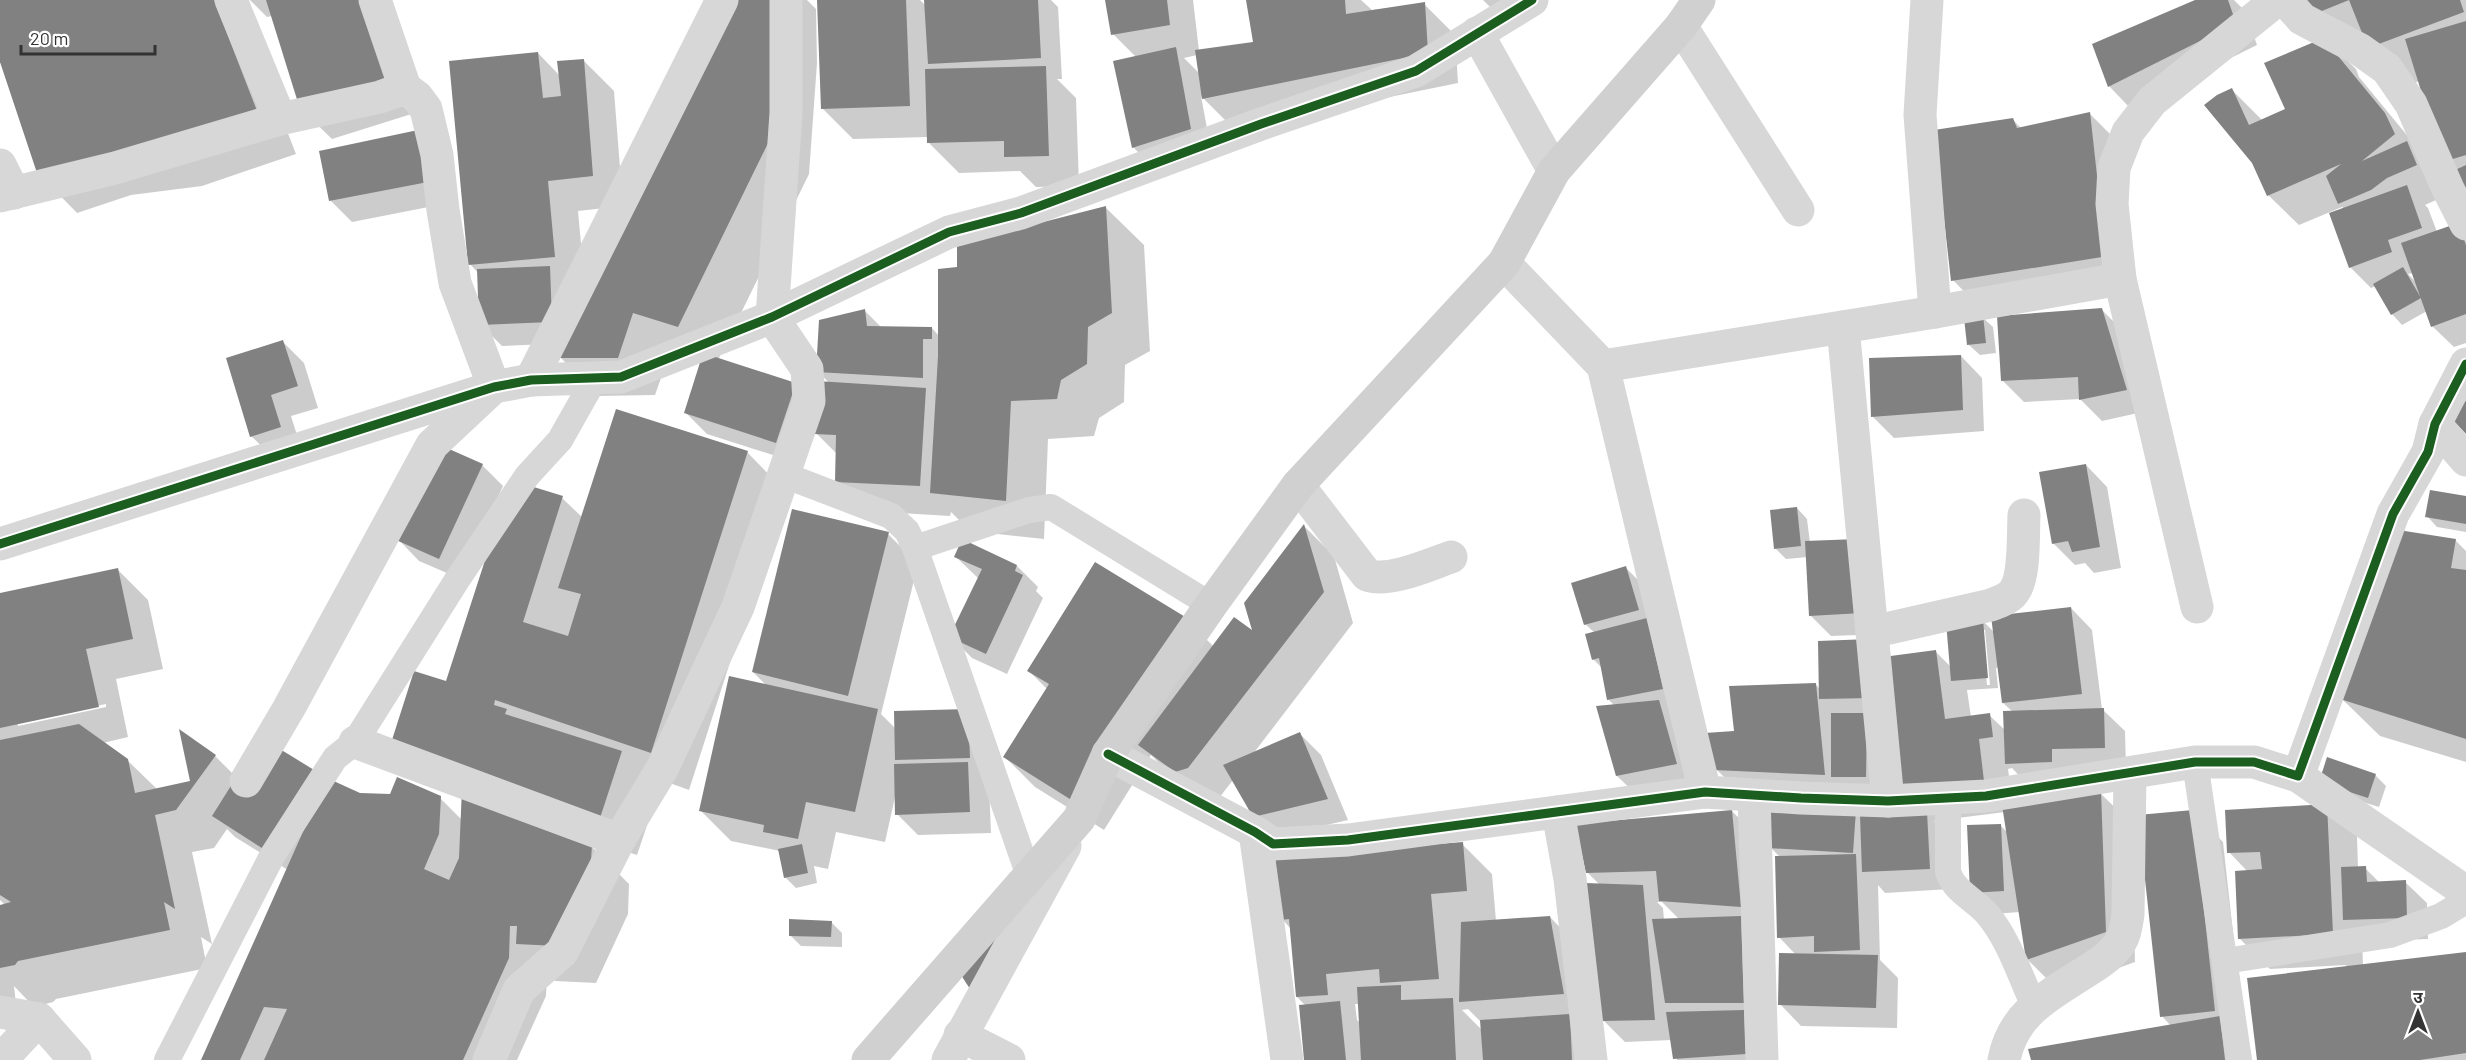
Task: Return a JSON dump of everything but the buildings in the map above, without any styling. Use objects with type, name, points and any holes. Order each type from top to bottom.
[{"type":"street","points":[[231,0],[280,119]]},
{"type":"street","points":[[375,0],[405,88],[417,97],[426,109],[438,155],[443,210],[455,283],[494,387]]},
{"type":"street","points":[[531,380],[722,0]]},
{"type":"street","points":[[489,1060],[519,990],[562,952],[619,840],[662,769],[738,607],[809,401],[807,369],[772,317],[786,113],[786,0]]},
{"type":"street","points":[[0,544],[494,387],[531,380],[621,377],[772,317],[949,232],[1022,213],[1261,124],[1416,71],[1532,0]]},
{"type":"street","points":[[1927,0],[1920,115],[1935,312]]},
{"type":"street","points":[[2197,607],[2120,279],[2112,204],[2114,168],[2128,132],[2152,101],[2277,0]]},
{"type":"street","points":[[2285,0],[2302,19],[2359,49],[2387,69],[2410,104],[2466,224]]},
{"type":"street","points":[[1009,1060],[954,1048],[1079,819],[1108,754],[1211,605],[1298,485],[1504,263],[1554,171],[1690,13],[1798,210]]},
{"type":"street","points":[[1477,33],[1554,171]]},
{"type":"street","points":[[5,184],[115,168],[280,119],[380,97],[405,88]]},
{"type":"street","points":[[1504,263],[1603,366],[1705,792]]},
{"type":"street","points":[[1603,366],[1935,312],[2120,279]]},
{"type":"street","points":[[1843,327],[1888,801]]},
{"type":"street","points":[[2298,776],[2393,514],[2428,452],[2435,424],[2466,364]]},
{"type":"street","points":[[246,781],[289,708],[432,446],[494,387]]},
{"type":"street","points":[[2435,424],[2466,460]]},
{"type":"street","points":[[1298,485],[1367,575],[1377,579],[1390,577],[1451,558]]},
{"type":"street","points":[[1872,632],[1991,605],[2007,599],[2016,590],[2021,574],[2024,515]]},
{"type":"street","points":[[355,742],[619,840]]},
{"type":"street","points":[[1108,754],[1255,832],[1273,844],[1338,840],[1705,792],[1888,801],[1986,796],[2195,762],[2254,762],[2298,776],[2466,892]]},
{"type":"street","points":[[2004,1060],[2007,1045],[2016,1026],[2034,1006],[2096,965],[2115,950],[2124,936],[2128,914],[2130,773]]},
{"type":"street","points":[[1754,796],[1762,1060]]},
{"type":"street","points":[[1558,812],[1569,879],[1591,1060]]},
{"type":"street","points":[[868,1060],[1079,819]]},
{"type":"street","points":[[1255,832],[1287,1060]]},
{"type":"street","points":[[0,1012],[39,1019],[75,1060]]},
{"type":"street","points":[[1,1060],[39,1019]]},
{"type":"lane","points":[[167,1060],[272,856],[334,758],[355,742],[457,580],[526,476],[560,440],[595,378]]},
{"type":"lane","points":[[784,475],[891,516],[906,531],[915,548],[1029,876]]},
{"type":"lane","points":[[915,548],[1029,510],[1051,507],[1211,605]]},
{"type":"lane","points":[[2195,762],[2239,1060]]},
{"type":"lane","points":[[1947,797],[1947,872],[1951,882],[1988,914],[1995,924],[2034,1006]]},
{"type":"lane","points":[[2224,961],[2390,935],[2441,916],[2466,901]]},
{"type":"cycle path","points":[[0,544],[494,387],[531,380],[621,377],[772,317],[949,232],[1021,213],[1261,124],[1416,71],[1532,0]]},
{"type":"cycle path","points":[[1108,754],[1255,832],[1273,844],[1348,840],[1705,792],[1888,801],[1986,796],[2195,762],[2254,762],[2298,776],[2393,514],[2428,452],[2435,424],[2466,364]]}]
